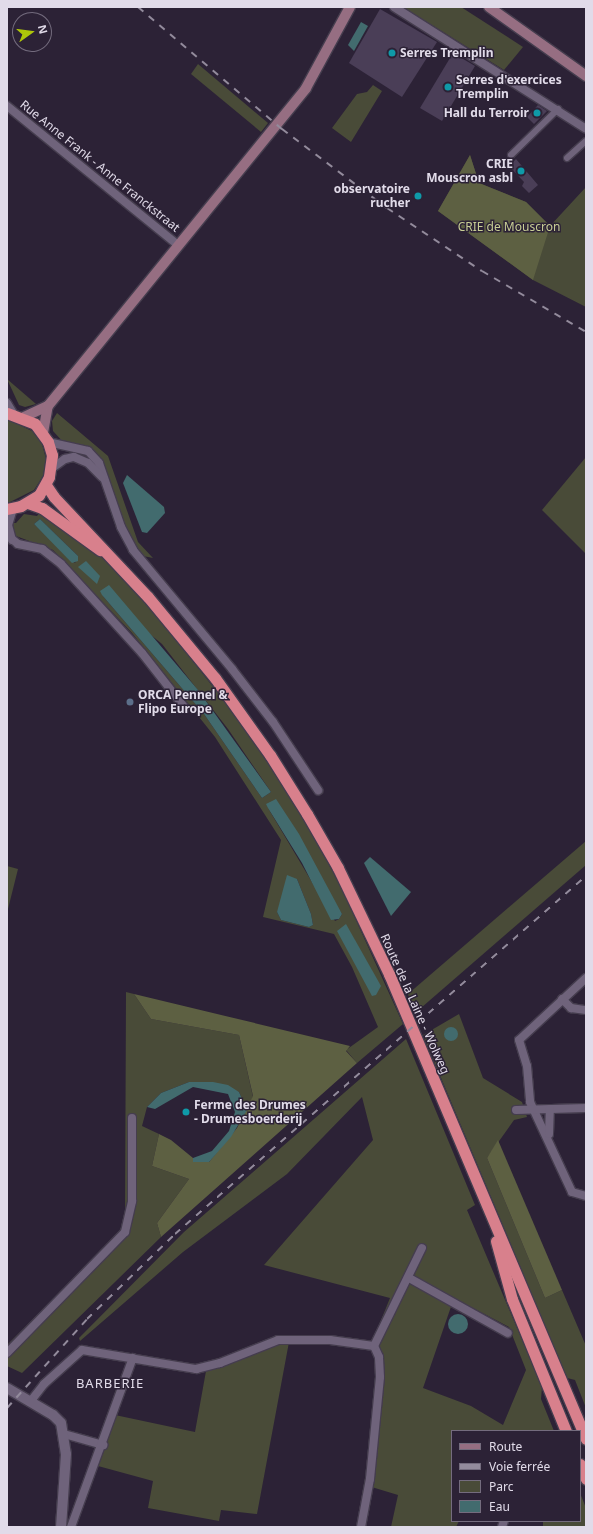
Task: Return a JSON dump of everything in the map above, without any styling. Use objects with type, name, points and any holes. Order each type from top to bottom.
[{"type":"highway","points":[[10,413],[24,417],[46,437],[51,469],[46,484],[28,503],[10,509]]},
{"type":"highway","points":[[46,484],[54,497],[110,556]]},
{"type":"highway","points":[[28,503],[42,508],[78,536],[110,556]]},
{"type":"highway","name":"Route de la Laine - Wolweg","points":[[110,556],[215,678],[270,755],[307,814],[338,868],[389,974],[586,1439]]},
{"type":"highway","name":"Route de la Laine - Wolweg","points":[[489,1210],[512,1299],[566,1430]]},
{"type":"highway","points":[[581,1466],[586,1479]]},
{"type":"main road","points":[[24,417],[48,406],[306,88],[350,7]]},
{"type":"main road","points":[[489,7],[586,76]]},
{"type":"main road","points":[[46,437],[48,406]]},
{"type":"street","points":[[394,7],[558,109],[586,129]]},
{"type":"street","name":"Rue Anne Frank - Anne Franckstraat","points":[[7,106],[178,245]]},
{"type":"street","points":[[511,155],[558,109]]},
{"type":"street","points":[[567,158],[586,141]]},
{"type":"street","points":[[7,403],[10,413]]},
{"type":"street","points":[[46,437],[88,452],[99,463],[102,477],[133,550],[232,669],[273,722],[318,790]]},
{"type":"street","points":[[51,469],[65,459],[74,457],[88,463],[102,477]]},
{"type":"street","points":[[10,509],[8,525],[10,538],[27,548],[42,549],[61,564],[142,653],[185,708]]},
{"type":"street","points":[[586,978],[519,1040],[527,1066],[530,1102],[536,1110],[549,1137],[572,1192],[586,1196]]},
{"type":"street","points":[[562,999],[571,1008],[586,1010]]},
{"type":"street","points":[[516,1110],[586,1108]]},
{"type":"street","points":[[549,1137],[550,1109]]},
{"type":"street","points":[[7,1353],[125,1232],[132,1201],[132,1118]]},
{"type":"street","points":[[374,1346],[409,1278],[422,1248]]},
{"type":"street","points":[[409,1278],[508,1333]]},
{"type":"street","points":[[30,1402],[44,1384],[82,1350],[196,1369],[214,1366],[278,1340],[323,1339],[374,1346]]},
{"type":"street","points":[[361,1527],[370,1479],[380,1377],[379,1357],[374,1346]]},
{"type":"street","points":[[71,1527],[103,1445],[133,1358]]},
{"type":"street","points":[[7,1388],[53,1415],[61,1423],[64,1434],[61,1527]]},
{"type":"street","points":[[64,1434],[103,1445]]},
{"type":"green space","points":[[403,7],[461,7],[523,47],[504,70]]},
{"type":"green space","points":[[198,64],[268,123],[261,132],[191,74]]},
{"type":"green space","points":[[373,85],[382,91],[351,142],[332,128],[357,94],[367,92]]},
{"type":"green space","name":"CRIE de Mouscron","points":[[470,155],[479,183],[526,202],[550,226],[586,187],[586,307],[533,280],[438,211]]},
{"type":"green space","name":"CRIE de Mouscron","points":[[470,155],[479,183],[526,202],[550,226],[533,280],[438,211]]},
{"type":"green space","points":[[7,379],[36,404],[25,407],[19,405]]},
{"type":"green space","points":[[57,413],[108,456],[138,542],[153,558],[143,556],[130,540],[98,457],[64,443],[53,431],[52,421]]},
{"type":"green space","points":[[7,419],[34,432],[42,444],[46,459],[43,476],[34,490],[10,502],[7,502]]},
{"type":"green space","points":[[586,457],[586,554],[542,510]]},
{"type":"green space","points":[[40,512],[111,563],[153,610],[245,728],[304,819],[341,887],[403,1024],[357,1063],[346,1050],[378,1027],[352,967],[334,934],[263,917],[281,840],[215,737],[132,633],[53,550],[16,536],[11,523],[16,523],[24,514],[37,516]],"holes":[[[40,519],[78,556],[75,563],[34,524]],[[102,595],[162,644],[228,729],[271,792],[262,798],[204,714]],[[268,808],[342,914],[339,919],[335,921]],[[297,879],[311,914],[313,925],[309,927],[281,920],[277,912]]]},
{"type":"green space","points":[[586,841],[586,865],[414,1014],[408,994]]},
{"type":"green space","points":[[7,866],[18,869],[7,913]]},
{"type":"green space","points":[[126,992],[134,994],[151,1019],[239,1035],[253,1097],[247,1110],[239,1092],[189,1082],[161,1093],[147,1107],[142,1126],[159,1134],[152,1166],[189,1179],[157,1223],[161,1237],[22,1373],[7,1366],[7,1345],[117,1236],[125,1221]]},
{"type":"green space","points":[[134,994],[350,1046],[346,1051],[357,1063],[161,1237],[157,1223],[189,1179],[152,1166],[159,1134],[171,1140],[193,1158],[193,1162],[209,1162],[237,1128],[253,1096],[239,1035],[151,1019]]},
{"type":"green space","points":[[459,1014],[483,1078],[522,1102],[527,1117],[514,1120],[487,1158],[545,1298],[562,1290],[586,1346],[586,1408],[575,1380],[567,1378],[423,1035]]},
{"type":"green space","points":[[406,1039],[475,1205],[467,1210],[542,1387],[541,1399],[554,1430],[451,1430],[451,1522],[458,1522],[456,1527],[391,1527],[398,1495],[365,1485],[377,1391],[373,1340],[390,1298],[264,1265],[373,1140],[362,1097],[287,1174],[183,1252],[80,1341],[79,1338],[184,1232]],"holes":[[[454,1298],[509,1327],[526,1370],[503,1425],[471,1406],[423,1388]]]},
{"type":"green space","points":[[498,1140],[562,1290],[545,1298],[487,1158]]},
{"type":"green space","points":[[281,1341],[289,1342],[257,1514],[221,1510],[219,1521],[148,1508],[153,1481],[98,1466],[115,1415],[195,1432],[206,1371]]},
{"type":"green space","points":[[581,1496],[586,1508],[586,1527],[543,1527],[543,1522],[581,1522]]},
{"type":"water","points":[[361,22],[368,26],[354,51],[348,45]]},
{"type":"water","points":[[127,475],[164,507],[165,513],[147,533],[142,532],[123,483]]},
{"type":"water","points":[[40,519],[78,556],[78,561],[72,563],[34,524]]},
{"type":"water","points":[[86,561],[100,576],[97,584],[78,567]]},
{"type":"water","points":[[109,585],[198,690],[271,792],[262,798],[204,714],[102,595],[100,591]]},
{"type":"water","points":[[276,799],[299,834],[342,914],[339,919],[331,920],[302,863],[268,808],[266,804]]},
{"type":"water","points":[[370,857],[411,892],[391,916],[364,863]]},
{"type":"water","points":[[287,875],[297,879],[311,914],[313,925],[309,927],[281,920],[277,912]]},
{"type":"water","points":[[346,924],[381,986],[376,995],[372,996],[337,931]]},
{"type":"water","points":[[448,1027],[454,1027],[458,1031],[458,1037],[454,1041],[448,1041],[444,1037],[444,1031]]},
{"type":"water","points":[[189,1082],[213,1082],[228,1085],[239,1092],[247,1110],[231,1137],[209,1162],[193,1162],[193,1158],[212,1151],[229,1131],[235,1112],[228,1094],[193,1087],[155,1109],[147,1107],[161,1093]]},
{"type":"water","points":[[458,1314],[465,1317],[468,1324],[465,1331],[458,1334],[451,1331],[448,1324],[451,1317]]},
{"type":"building","name":"Serres Tremplin","points":[[380,9],[437,42],[402,97],[349,63]]},
{"type":"building","name":"Serres d'exercices Tremplin","points":[[453,53],[475,66],[442,121],[420,108]]},
{"type":"building","name":"Hall du Terroir","points":[[538,105],[547,111],[534,124],[527,117]]},
{"type":"building","name":"CRIE Mouscron asbl","points":[[516,159],[538,185],[529,193],[522,186],[524,182],[509,166]]},
{"type":"railway","points":[[138,7],[282,129],[387,208],[482,271],[586,332]]},
{"type":"railway","points":[[7,1408],[87,1319],[175,1234],[586,876]]},
{"type":"place","name":"Serres Tremplin","points":[[392,53]]},
{"type":"place","name":"Serres d'exercices Tremplin","points":[[448,87]]},
{"type":"place","name":"Hall du Terroir","points":[[537,113]]},
{"type":"place","name":"CRIE Mouscron asbl","points":[[521,171]]},
{"type":"place","name":"observatoire rucher","points":[[418,196]]},
{"type":"place","name":"ORCA Pennel & Flipo Europe","points":[[130,702]]},
{"type":"place","name":"Ferme des Drumes - Drumesboerderij","points":[[186,1112]]},
{"type":"district","name":"BARBERIE","points":[[110,1383]]}]
